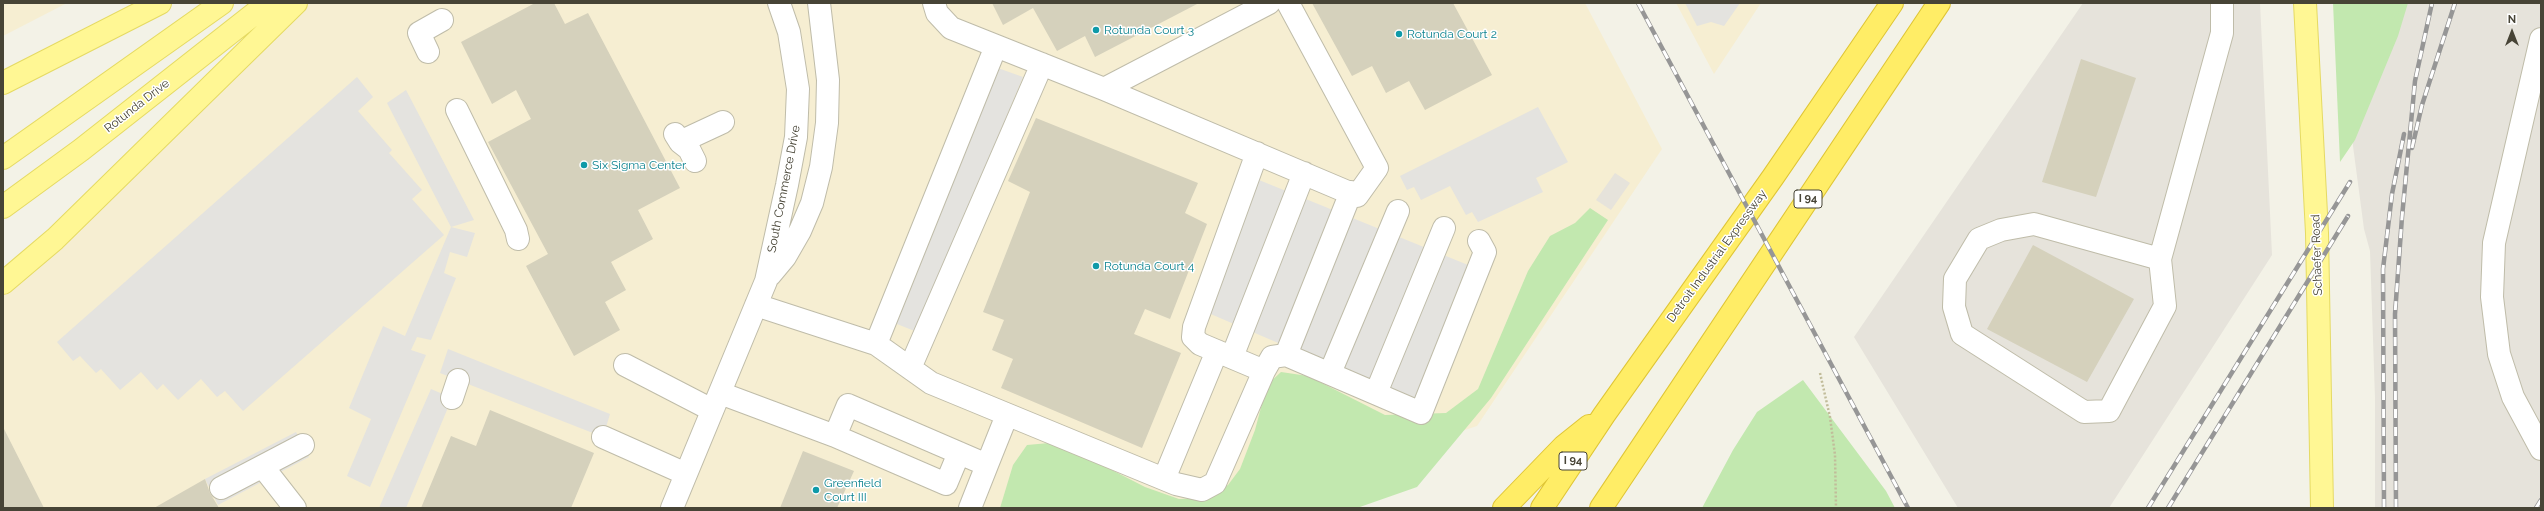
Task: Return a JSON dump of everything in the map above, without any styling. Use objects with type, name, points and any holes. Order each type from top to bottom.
[{"type":"highway","name":"Detroit Industrial Expressway","points":[[1542,508],[1604,415],[1773,177],[1892,3]]},
{"type":"highway","name":"I 94","points":[[1601,508],[1939,3]]},
{"type":"highway","points":[[1504,508],[1564,446],[1604,415]]},
{"type":"main road","points":[[3,83],[160,3]]},
{"type":"main road","points":[[3,158],[222,3]]},
{"type":"main road","name":"Rotunda Drive","points":[[3,207],[81,150],[268,3]]},
{"type":"main road","points":[[3,283],[55,239],[296,3]]},
{"type":"main road","name":"Schaefer Road","points":[[2305,3],[2317,233],[2322,508]]},
{"type":"street","name":"South Commerce Drive","points":[[672,508],[766,281],[788,185],[798,118],[795,60],[779,3]]},
{"type":"street","name":"South Commerce Drive","points":[[766,281],[785,257],[800,231],[812,203],[821,167],[827,123],[828,80],[819,3]]},
{"type":"street","points":[[934,3],[937,12],[951,28],[1104,89],[1351,192],[1357,196],[1377,168],[1288,3]]},
{"type":"street","points":[[1104,89],[1269,3]]},
{"type":"street","points":[[2160,259],[2034,224],[2001,230],[1979,239],[1956,279],[1954,307],[1962,334],[2084,412],[2109,411],[2165,306],[2160,259],[2222,33],[2222,3]]},
{"type":"street","points":[[428,52],[418,33],[442,20]]},
{"type":"street","points":[[2541,39],[2494,243],[2492,297],[2499,354],[2513,397],[2541,449]]},
{"type":"street","points":[[876,344],[996,46]]},
{"type":"street","points":[[910,368],[1042,64]]},
{"type":"street","points":[[456,110],[516,230],[518,239]]},
{"type":"street","points":[[695,161],[690,149],[678,138],[723,122]]},
{"type":"street","points":[[1257,153],[1194,327],[1193,337],[1200,344],[1264,371]]},
{"type":"street","points":[[1164,479],[1224,354],[1304,173]]},
{"type":"street","points":[[1286,355],[1351,192]]},
{"type":"street","points":[[1330,373],[1398,211]]},
{"type":"street","points":[[1376,393],[1444,228]]},
{"type":"street","points":[[756,305],[876,344],[931,383],[1164,479],[1189,488],[1202,490],[1215,483],[1264,371],[1272,357],[1286,355],[1421,413],[1485,252],[1479,241]]},
{"type":"street","points":[[625,365],[716,402],[835,436],[946,484],[959,453]]},
{"type":"street","points":[[835,436],[848,405],[987,465]]},
{"type":"street","points":[[970,508],[1007,415]]},
{"type":"street","points":[[603,438],[686,474]]},
{"type":"street","points":[[221,488],[263,468],[303,445]]},
{"type":"street","points":[[263,468],[295,508]]},
{"type":"path","points":[[1820,373],[1830,417],[1835,455],[1836,508]]},
{"type":"shaded area","points":[[3,3],[67,3],[3,36]]},
{"type":"shaded area","points":[[305,3],[1585,3],[1662,149],[1477,426],[1228,508],[3,508],[3,295],[115,191]]},
{"type":"shaded area","points":[[1676,3],[1761,3],[1714,74]]},
{"type":"shaded area","points":[[1685,3],[1740,3],[1724,26],[1711,22],[1697,26]]},
{"type":"shaded area","points":[[2083,3],[2260,3],[2272,255],[2109,508],[1958,508],[1854,337]]},
{"type":"shaded area","points":[[2348,3],[2541,3],[2541,508],[2375,508],[2375,398],[2370,251],[2364,229],[2353,146]]},
{"type":"shaded area","points":[[995,67],[1023,77],[917,332],[892,322]]},
{"type":"shaded area","points":[[357,77],[373,97],[358,111],[392,150],[389,153],[422,190],[412,199],[444,235],[243,411],[225,391],[217,397],[201,379],[178,400],[163,384],[157,390],[141,372],[120,390],[101,369],[96,373],[80,356],[73,361],[57,342]]},
{"type":"shaded area","points":[[406,90],[474,220],[451,227],[387,103]]},
{"type":"shaded area","points":[[1538,107],[1568,162],[1536,178],[1543,192],[1478,222],[1472,212],[1466,215],[1450,186],[1421,200],[1414,187],[1407,190],[1400,176]]},
{"type":"shaded area","points":[[1615,173],[1630,183],[1611,210],[1596,200]]},
{"type":"shaded area","points":[[1259,180],[1473,267],[1418,403],[1206,312]]},
{"type":"shaded area","points":[[451,227],[475,233],[467,257],[450,252],[444,273],[456,278],[431,340],[417,337],[411,350],[426,355],[370,487],[347,476],[371,419],[349,408],[383,326],[405,336]]},
{"type":"shaded area","points":[[448,349],[610,414],[603,437],[440,373]]},
{"type":"shaded area","points":[[431,389],[452,398],[406,508],[379,508]]},
{"type":"shaded area","points":[[296,432],[309,457],[218,505],[205,479]]},
{"type":"green space","points":[[2333,3],[2408,3],[2398,36],[2355,140],[2340,162]]},
{"type":"green space","points":[[1590,208],[1608,220],[1491,398],[1417,487],[1357,508],[1000,508],[1013,465],[1027,445],[1049,443],[1069,448],[1145,487],[1179,499],[1206,498],[1228,485],[1240,469],[1255,430],[1267,385],[1281,372],[1308,376],[1385,415],[1446,413],[1478,389],[1528,271],[1550,236],[1575,223]]},
{"type":"green space","points":[[1803,380],[1886,491],[1895,508],[1702,508],[1733,450],[1757,412]]},
{"type":"building","name":"Six Sigma Center","points":[[535,3],[554,3],[565,24],[588,13],[680,188],[638,210],[653,239],[611,262],[626,290],[605,302],[620,330],[574,356],[526,266],[548,254],[488,142],[531,119],[516,90],[492,104],[461,42]]},
{"type":"building","name":"Rotunda Court 3","points":[[992,3],[1199,3],[1095,57],[1085,36],[1057,51],[1033,8],[1003,25]]},
{"type":"building","name":"Rotunda Court 2","points":[[1312,3],[1453,3],[1492,75],[1425,110],[1409,81],[1386,93],[1372,66],[1352,76]]},
{"type":"building","points":[[2081,59],[2136,78],[2096,197],[2042,182]]},
{"type":"building","name":"Rotunda Court 4","points":[[1036,118],[1198,183],[1185,213],[1207,224],[1170,319],[1145,309],[1134,334],[1181,353],[1142,448],[1001,388],[1013,359],[992,350],[1004,320],[983,312],[1030,192],[1008,181]]},
{"type":"building","points":[[2033,245],[2134,299],[2087,382],[1987,329]]},
{"type":"building","points":[[490,410],[594,453],[571,508],[421,508],[451,436],[476,446]]},
{"type":"building","points":[[3,427],[44,508],[3,508]]},
{"type":"building","name":"Greenfield Court III","points":[[803,451],[854,471],[837,508],[780,508]]},
{"type":"building","points":[[205,479],[210,493],[219,508],[154,508]]},
{"type":"railway","points":[[1638,3],[1908,508]]},
{"type":"railway","points":[[2396,508],[2395,314],[2402,217],[2415,81],[2432,3]]},
{"type":"railway","points":[[2412,148],[2422,105],[2455,3]]},
{"type":"railway","points":[[2384,508],[2383,269],[2392,194],[2404,134]]},
{"type":"railway","points":[[2148,508],[2350,182]]},
{"type":"railway","points":[[2168,508],[2348,216]]},
{"type":"railway","points":[[2536,508],[2541,500]]},
{"type":"place","name":"Rotunda Court 3","points":[[1096,30]]},
{"type":"place","name":"Rotunda Court 2","points":[[1399,34]]},
{"type":"place","name":"Six Sigma Center","points":[[584,165]]},
{"type":"place","name":"Rotunda Court 4","points":[[1096,266]]},
{"type":"place","name":"Greenfield Court III","points":[[816,490]]}]
